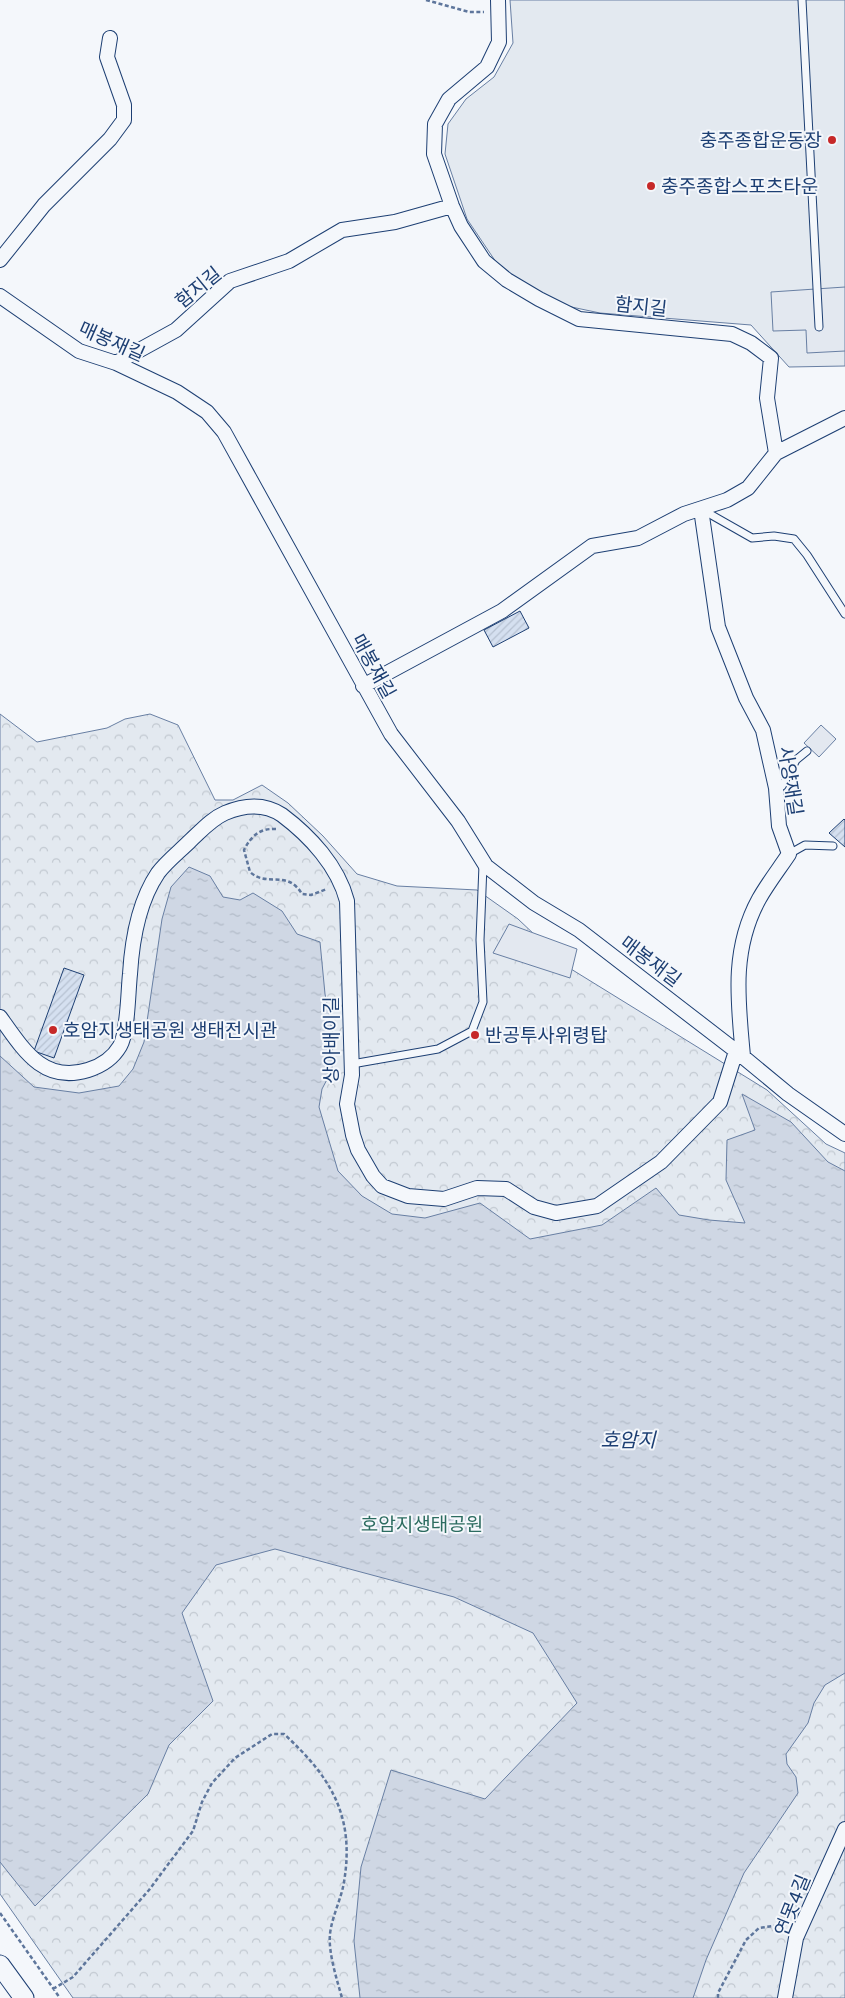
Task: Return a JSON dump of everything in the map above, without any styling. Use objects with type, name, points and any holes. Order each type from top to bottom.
[{"type":"street","name":"함지길","points":[[498,6],[499,42],[487,67],[449,99],[435,124],[434,154],[461,226],[484,261],[507,280],[579,319],[732,334],[751,343],[771,358],[766,398],[776,453]]},
{"type":"street","points":[[0,260],[44,205],[110,139],[124,120],[124,105],[107,57],[110,38]]},
{"type":"street","name":"함지길","points":[[116,363],[176,330],[230,281],[289,261],[342,230],[395,222],[452,206]]},
{"type":"street","name":"매봉재길","points":[[0,296],[79,351],[116,363],[177,392],[207,412],[224,432],[391,734],[452,814],[483,862],[509,885],[534,903],[579,930],[740,1054]]},
{"type":"street","points":[[363,686],[502,611],[592,546],[638,538],[684,514],[727,500],[748,488],[776,453],[845,418]]},
{"type":"street","name":"사양재길","points":[[701,509],[718,627],[746,698],[763,730],[776,788],[779,826],[789,854]]},
{"type":"street","name":"상아배이길","points":[[0,1017],[27,1054],[53,1073],[81,1072],[102,1065],[121,1045],[126,1020],[131,960],[143,904],[158,873],[215,817],[233,809],[259,805],[280,814],[309,838],[338,875],[344,888],[347,901],[352,1064],[347,1104],[353,1134],[364,1162],[382,1186],[408,1196],[444,1200],[477,1188],[506,1189],[534,1207],[556,1213],[597,1206],[662,1162],[720,1102],[740,1054]]},
{"type":"street","points":[[789,854],[758,900],[742,942],[736,985],[740,1054],[788,1094],[845,1134]]},
{"type":"street","name":"연못4길","points":[[785,1998],[796,1938],[845,1829]]},
{"type":"street","points":[[0,1965],[24,1998]]},
{"type":"lane","points":[[802,0],[819,327]]},
{"type":"lane","points":[[701,509],[752,538],[774,536],[794,539],[807,554],[845,614]]},
{"type":"lane","points":[[776,788],[782,786],[796,760],[807,751]]},
{"type":"lane","points":[[789,854],[805,845],[833,846]]},
{"type":"lane","points":[[352,1064],[438,1049],[472,1032],[483,1002],[480,940],[483,862]]},
{"type":"path","points":[[426,0],[469,12],[498,6]]},
{"type":"path","points":[[278,829],[268,828],[250,837],[244,850],[250,872],[262,879],[285,879],[296,885],[302,894],[311,894],[328,888]]},
{"type":"path","points":[[53,1988],[73,1977],[149,1890],[193,1831],[202,1802],[212,1783],[235,1758],[272,1734],[284,1734],[315,1765],[328,1784],[342,1816],[348,1852],[343,1885],[329,1936],[342,1998]]},
{"type":"path","points":[[0,1913],[60,1998]]},
{"type":"path","points":[[718,1998],[718,1994],[746,1940],[759,1928],[801,1924]]},
{"type":"green space","name":"충주종합스포츠타운","points":[[510,0],[845,0],[845,366],[789,367],[751,325],[600,313],[562,305],[525,286],[496,262],[467,219],[445,154],[448,124],[466,99],[494,77],[513,43]]},
{"type":"green space","name":"호암지","points":[[0,714],[37,742],[107,728],[125,719],[150,714],[178,725],[215,800],[233,800],[262,785],[288,803],[323,836],[357,874],[397,886],[477,890],[518,919],[571,969],[767,1090],[826,1144],[845,1153],[845,1998],[73,1998],[0,1894]]},
{"type":"shaded area","points":[[845,287],[845,351],[807,353],[806,330],[773,331],[771,292]]},
{"type":"shaded area","points":[[821,725],[836,739],[819,757],[804,743]]},
{"type":"shaded area","points":[[509,924],[577,949],[570,978],[493,953]]},
{"type":"water","name":"호암지","points":[[189,867],[210,876],[223,897],[240,900],[253,893],[282,911],[297,934],[320,942],[325,994],[333,1035],[332,1070],[322,1089],[319,1107],[338,1171],[362,1196],[392,1214],[425,1218],[480,1203],[530,1239],[602,1225],[656,1188],[679,1215],[745,1223],[726,1180],[727,1140],[755,1130],[742,1094],[791,1122],[828,1162],[845,1171],[845,1673],[825,1685],[814,1703],[808,1723],[786,1754],[787,1764],[796,1777],[798,1793],[744,1873],[706,1960],[693,1998],[360,1998],[354,1941],[361,1867],[391,1770],[485,1799],[577,1703],[533,1633],[454,1597],[275,1549],[216,1565],[182,1613],[213,1701],[169,1745],[148,1794],[35,1906],[0,1862],[0,1056],[34,1087],[79,1093],[119,1086],[133,1069],[144,1042],[162,919],[171,887]]},
{"type":"building","points":[[520,611],[529,628],[493,647],[484,630]]},
{"type":"building","points":[[845,820],[845,847],[829,833]]},
{"type":"building","name":"호암지생태공원 생태전시관","points":[[64,968],[84,975],[54,1058],[34,1051]]},
{"type":"place","name":"충주종합운동장","points":[[832,140]]},
{"type":"place","name":"충주종합스포츠타운","points":[[651,186]]},
{"type":"place","name":"호암지생태공원 생태전시관","points":[[53,1030]]},
{"type":"place","name":"반공투사위령탑","points":[[475,1035]]},
{"type":"park label","name":"호암지생태공원","points":[[422,1524]]}]
